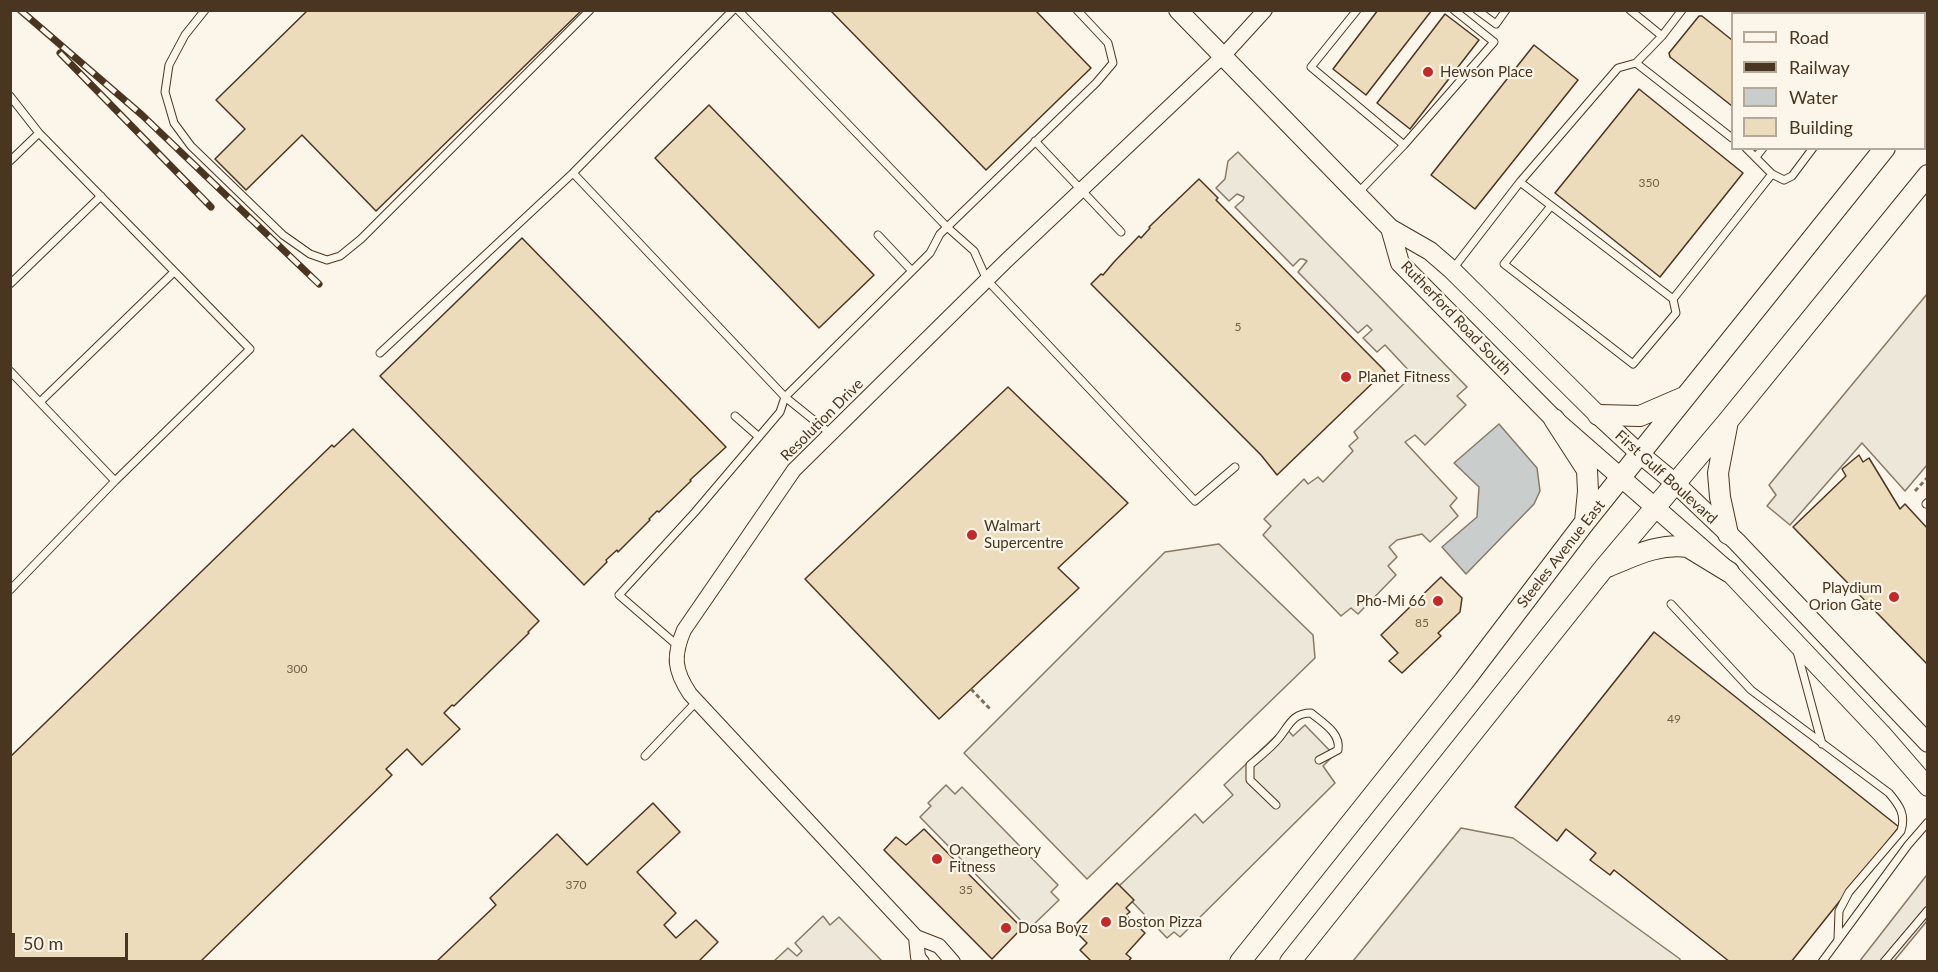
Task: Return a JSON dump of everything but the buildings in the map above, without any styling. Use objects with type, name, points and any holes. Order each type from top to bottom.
[{"type":"main road","name":"Steeles Avenue East","points":[[1239,962],[1464,681],[1585,522],[1883,150]]},
{"type":"main road","points":[[1290,962],[1604,568],[1728,422],[1928,175]]},
{"type":"main road","points":[[1598,415],[1640,416],[1686,396]]},
{"type":"main road","points":[[1554,419],[1587,470],[1588,491],[1585,522]]},
{"type":"main road","points":[[1728,422],[1718,473],[1728,534]]},
{"type":"main road","points":[[1604,568],[1654,548],[1680,546],[1688,547],[1729,572]]},
{"type":"street","name":"Rutherford Road South","points":[[1178,10],[1390,228],[1400,263],[1554,419],[1656,506]]},
{"type":"street","name":"Resolution Drive","points":[[953,962],[939,946],[916,937],[697,701],[680,679],[676,663],[678,646],[684,630],[794,470],[987,280],[1223,56],[1265,10]]},
{"type":"street","name":"First Gulf Boulevard","points":[[1390,228],[1430,250],[1452,270],[1598,415],[1675,483],[1728,534],[1925,737]]},
{"type":"street","name":"First Gulf Boulevard","points":[[1656,506],[1729,572],[1928,786]]},
{"type":"street","name":"Resolution Drive","points":[[916,937],[918,957],[922,962]]},
{"type":"lane","points":[[205,10],[185,35],[169,66],[165,93],[174,123],[191,146],[283,235],[310,254],[327,260],[340,256],[361,239],[590,10]]},
{"type":"lane","points":[[380,353],[573,173],[733,10]]},
{"type":"lane","points":[[738,10],[947,227],[974,251],[987,280],[1195,501],[1235,467]]},
{"type":"lane","points":[[678,646],[619,595],[780,412],[785,397],[930,253],[940,234],[1113,63],[1108,43],[1077,10]]},
{"type":"lane","points":[[1357,10],[1311,67],[1404,146]]},
{"type":"lane","points":[[1357,194],[1404,146],[1494,42],[1454,10]]},
{"type":"lane","points":[[1477,10],[1496,24],[1506,10]]},
{"type":"lane","points":[[1630,10],[1662,36]]},
{"type":"lane","points":[[1452,270],[1520,182],[1618,68],[1636,63],[1662,36],[1682,10]]},
{"type":"lane","points":[[1636,63],[1731,137]]},
{"type":"lane","points":[[10,96],[39,133],[250,349],[115,481],[10,590]]},
{"type":"lane","points":[[10,161],[39,133]]},
{"type":"lane","points":[[1035,141],[1121,232]]},
{"type":"lane","points":[[1748,150],[1772,174],[1784,180],[1792,176],[1812,150]]},
{"type":"lane","points":[[1756,157],[1761,150]]},
{"type":"lane","points":[[573,173],[785,397],[831,434]]},
{"type":"lane","points":[[1674,299],[1772,174]]},
{"type":"lane","points":[[1520,182],[1674,299],[1676,313],[1633,364],[1504,264],[1551,206]]},
{"type":"lane","points":[[10,284],[101,196]]},
{"type":"lane","points":[[878,235],[912,271]]},
{"type":"lane","points":[[40,402],[174,272]]},
{"type":"lane","points":[[10,370],[115,481]]},
{"type":"lane","points":[[735,416],[759,437]]},
{"type":"lane","points":[[1671,604],[1750,690],[1889,793],[1900,806],[1904,821],[1901,831],[1849,892],[1839,911],[1838,940]]},
{"type":"lane","points":[[1794,640],[1822,744]]},
{"type":"lane","points":[[645,756],[697,701]]},
{"type":"lane","points":[[1276,805],[1250,780],[1250,765],[1278,739],[1296,716],[1311,713],[1337,736],[1338,750],[1319,760]]},
{"type":"lane","points":[[1822,962],[1908,845],[1928,822]]},
{"type":"lane","points":[[1884,962],[1928,910]]},
{"type":"path","points":[[1915,491],[1928,477]]},
{"type":"path","points":[[971,688],[990,709]]},
{"type":"shaded area","points":[[1238,152],[1467,387],[1457,396],[1466,405],[1425,445],[1415,435],[1405,442],[1457,498],[1450,506],[1458,516],[1430,542],[1422,534],[1397,540],[1389,547],[1397,557],[1388,566],[1396,575],[1358,614],[1351,608],[1341,616],[1263,535],[1271,526],[1264,519],[1304,479],[1308,484],[1318,477],[1323,482],[1353,451],[1349,446],[1358,438],[1354,432],[1413,375],[1385,345],[1377,352],[1363,338],[1372,330],[1367,325],[1358,333],[1298,272],[1307,261],[1300,259],[1293,266],[1235,207],[1244,197],[1237,194],[1229,201],[1216,188],[1225,179],[1228,161]]},
{"type":"shaded area","points":[[1927,294],[1927,465],[1905,491],[1862,443],[1790,525],[1767,506],[1776,495],[1769,485]]},
{"type":"shaded area","points":[[1219,544],[1313,635],[1315,658],[1087,879],[964,753],[1165,552]]},
{"type":"shaded area","points":[[1305,725],[1334,755],[1323,766],[1335,783],[1180,937],[1174,932],[1167,938],[1118,887],[1195,814],[1203,823],[1233,795],[1224,785],[1285,727],[1293,736]]},
{"type":"shaded area","points":[[946,785],[955,794],[962,787],[1058,885],[1051,892],[1059,900],[1029,929],[920,817],[931,806],[928,803]]},
{"type":"shaded area","points":[[1461,828],[1513,838],[1680,961],[1353,961]]},
{"type":"shaded area","points":[[1926,876],[1928,877],[1927,921],[1894,961],[1859,962]]},
{"type":"shaded area","points":[[823,916],[830,925],[839,917],[882,961],[774,961],[788,948],[797,956],[802,951],[795,943]]},
{"type":"water","points":[[1499,424],[1537,468],[1540,491],[1534,504],[1466,574],[1442,547],[1477,517],[1479,487],[1454,463]]},
{"type":"railway","points":[[20,10],[142,115],[319,284]]},
{"type":"railway","points":[[60,53],[211,207]]},
{"type":"place","name":"Hewson Place","points":[[1428,72]]},
{"type":"place","name":"Planet Fitness","points":[[1346,377]]},
{"type":"place","name":"Walmart Supercentre","points":[[972,535]]},
{"type":"place","name":"Playdium Orion Gate","points":[[1894,597]]},
{"type":"place","name":"Pho-Mi 66","points":[[1438,601]]},
{"type":"place","name":"Orangetheory Fitness","points":[[937,859]]},
{"type":"place","name":"Boston Pizza","points":[[1106,922]]},
{"type":"place","name":"Dosa Boyz","points":[[1006,928]]}]
